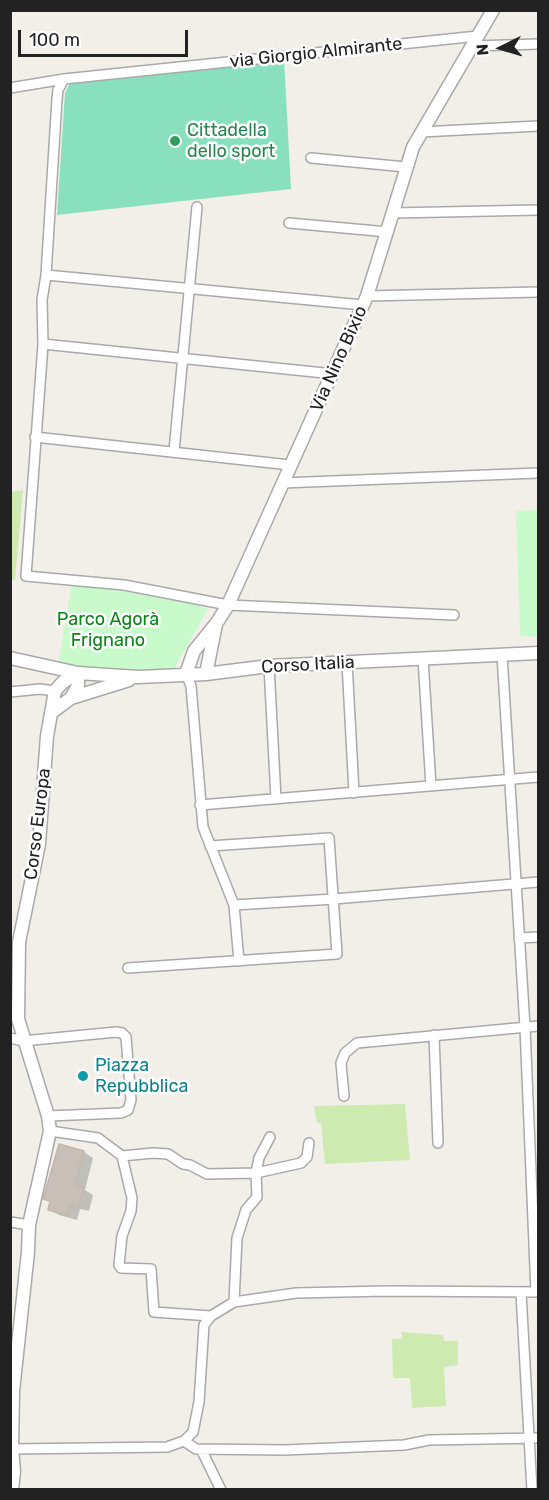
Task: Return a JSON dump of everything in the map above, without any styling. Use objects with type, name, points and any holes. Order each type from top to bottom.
[{"type":"street","name":"Via Nino Bixio","points":[[206,674],[216,624],[228,605],[290,465],[334,374],[365,300],[388,232],[406,167],[421,132],[493,10]]},
{"type":"street","name":"via Giorgio Almirante","points":[[10,87],[64,79],[476,41],[538,44]]},
{"type":"street","points":[[64,79],[58,90],[57,99],[46,275],[42,300],[43,344],[26,576],[124,585],[228,605],[454,615]]},
{"type":"street","points":[[421,132],[538,126]]},
{"type":"street","points":[[311,158],[406,167]]},
{"type":"street","points":[[174,451],[197,207]]},
{"type":"street","points":[[393,213],[538,210]]},
{"type":"street","points":[[289,223],[388,232]]},
{"type":"street","points":[[46,275],[365,300],[538,292]]},
{"type":"street","points":[[43,344],[334,374]]},
{"type":"street","points":[[35,438],[290,465]]},
{"type":"street","points":[[282,483],[538,472]]},
{"type":"street","points":[[216,624],[194,651],[186,674],[191,686],[202,827],[234,905],[238,961]]},
{"type":"street","name":"Corso Italia","points":[[10,658],[78,673],[138,677],[206,674],[269,666],[538,653]]},
{"type":"street","points":[[12,1449],[167,1447],[184,1441],[193,1432],[198,1402],[204,1325],[211,1316],[234,1302],[296,1293],[537,1292],[534,1149],[502,655]]},
{"type":"street","points":[[423,659],[431,786]]},
{"type":"street","points":[[347,662],[354,793]]},
{"type":"street","points":[[41,665],[55,691]]},
{"type":"street","points":[[269,666],[276,799]]},
{"type":"street","points":[[51,712],[55,691],[63,682],[78,673]]},
{"type":"street","points":[[71,698],[78,686],[78,673]]},
{"type":"street","points":[[51,712],[71,698],[138,677]]},
{"type":"street","points":[[10,692],[40,689],[55,691]]},
{"type":"street","name":"Corso Europa","points":[[12,1490],[14,1471],[12,1391],[28,1252],[28,1225],[50,1131],[48,1116],[18,1019],[19,942],[39,844],[51,712]]},
{"type":"street","points":[[200,806],[538,777]]},
{"type":"street","points":[[128,968],[337,954],[329,838],[210,846]]},
{"type":"street","points":[[234,905],[538,882]]},
{"type":"street","points":[[519,938],[538,937]]},
{"type":"street","points":[[344,1096],[341,1063],[345,1053],[357,1043],[538,1026]]},
{"type":"street","points":[[10,1038],[23,1041],[116,1032],[126,1037],[131,1100],[128,1110],[121,1113],[48,1116]]},
{"type":"street","points":[[434,1035],[438,1143]]},
{"type":"street","points":[[50,1131],[99,1138],[122,1156],[132,1197],[131,1211],[122,1236],[119,1265],[121,1268],[151,1269],[154,1312],[211,1316]]},
{"type":"street","points":[[234,1302],[237,1238],[246,1210],[257,1197],[256,1173],[259,1158],[270,1137]]},
{"type":"street","points":[[122,1156],[168,1154],[183,1164],[207,1174],[256,1173],[301,1163],[308,1157],[309,1143]]},
{"type":"street","points":[[10,1222],[28,1225]]},
{"type":"street","points":[[520,1293],[532,1490]]},
{"type":"street","points":[[184,1441],[196,1449],[285,1450],[404,1445],[429,1440],[538,1438]]},
{"type":"street","points":[[201,1449],[221,1490]]},
{"type":"green space","name":"Cittadella dello sport","points":[[284,59],[291,189],[57,215],[65,93],[71,81]]},
{"type":"green space","points":[[23,490],[15,580],[11,579],[11,492]]},
{"type":"green space","points":[[538,510],[538,637],[520,636],[516,511]]},
{"type":"green space","name":"Parco Agorà Frignano","points":[[72,582],[193,604],[208,609],[173,671],[139,673],[62,670],[59,662]]},
{"type":"green space","points":[[405,1104],[410,1160],[325,1164],[321,1123],[317,1123],[314,1106]]},
{"type":"green space","points":[[401,1332],[443,1335],[444,1341],[458,1341],[458,1365],[444,1367],[446,1406],[412,1408],[410,1378],[393,1378],[392,1339],[402,1339]]},
{"type":"building","points":[[59,1144],[84,1151],[75,1185],[84,1188],[79,1207],[70,1204],[68,1215],[48,1210],[50,1201],[43,1199]]},
{"type":"place","name":"Cittadella dello sport","points":[[175,141]]},
{"type":"place","name":"Piazza Repubblica","points":[[83,1076]]}]
